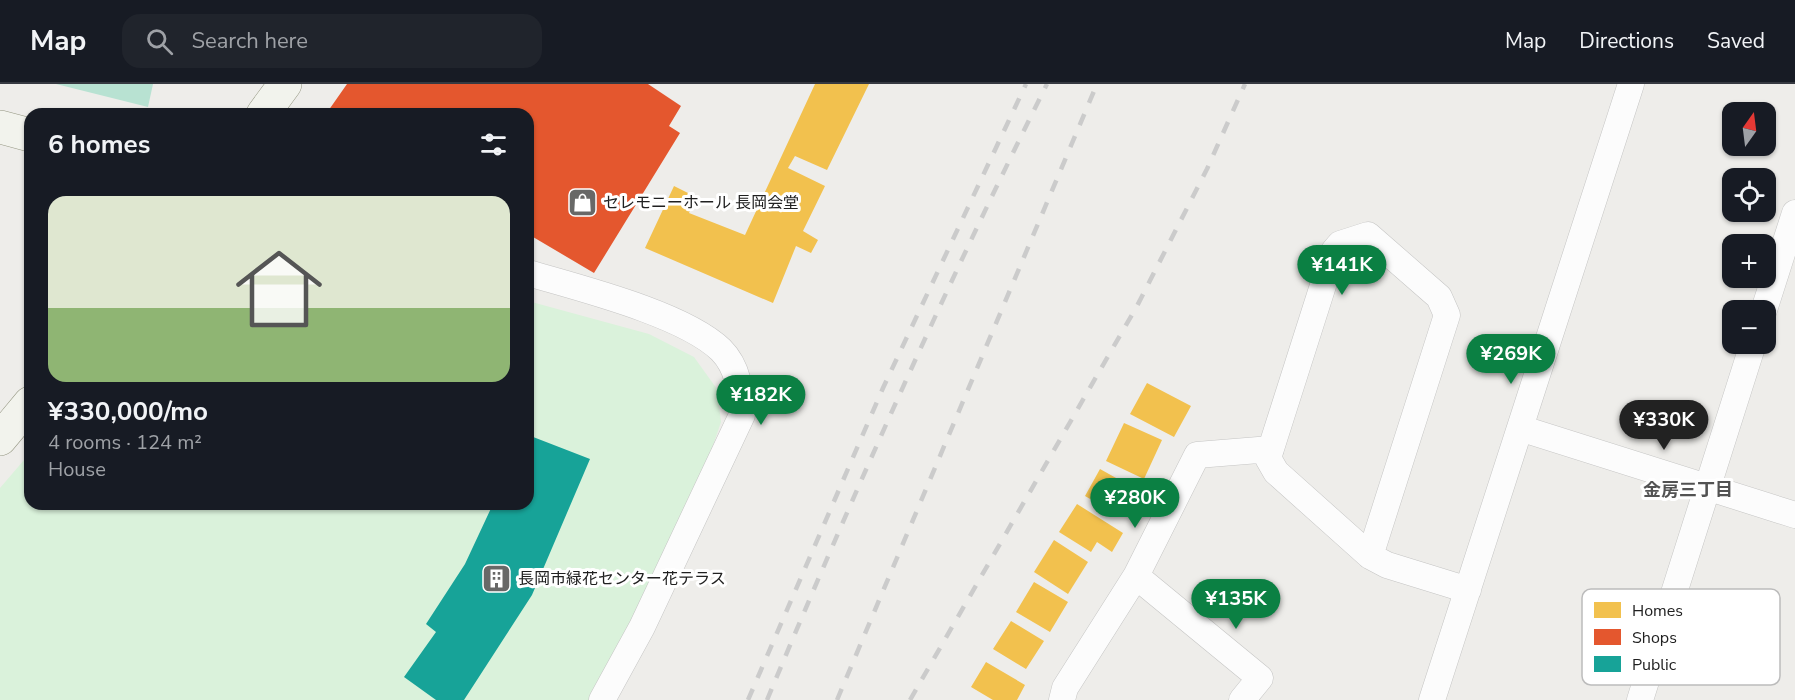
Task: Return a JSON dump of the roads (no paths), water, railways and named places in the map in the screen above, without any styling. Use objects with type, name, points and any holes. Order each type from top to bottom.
[{"type":"street","points":[[267,108],[285,84]]},
{"type":"street","points":[[1432,700],[1630,84]]},
{"type":"street","points":[[0,127],[24,133]]},
{"type":"street","points":[[1767,300],[1795,213]]},
{"type":"street","points":[[1371,556],[1447,315],[1439,297],[1368,235],[1340,244],[1334,251],[1268,458],[1276,472],[1371,556],[1387,565],[1468,590]]},
{"type":"street","points":[[534,275],[653,313],[705,338],[722,351],[741,389],[742,414],[642,627],[602,700]]},
{"type":"street","points":[[1675,589],[1750,354]]},
{"type":"street","points":[[0,439],[24,410]]},
{"type":"street","points":[[1520,428],[1795,515]]},
{"type":"street","points":[[1062,700],[1065,688],[1136,576],[1197,455],[1271,449]]},
{"type":"street","points":[[1136,576],[1260,678],[1242,700]]},
{"type":"street","points":[[1640,700],[1645,685]]},
{"type":"railway","points":[[748,700],[883,388],[1026,84]]},
{"type":"railway","points":[[767,700],[902,390],[1047,84]]},
{"type":"railway","points":[[837,700],[1097,84]]},
{"type":"railway","points":[[910,700],[1137,306],[1207,169],[1245,84]]},
{"type":"place","name":"セレモニーホール 長岡会堂","points":[[582,203]]},
{"type":"place","name":"長岡市緑花センター花テラス","points":[[497,579]]},
{"type":"district","name":"金房三丁目","points":[[1688,490]]}]
